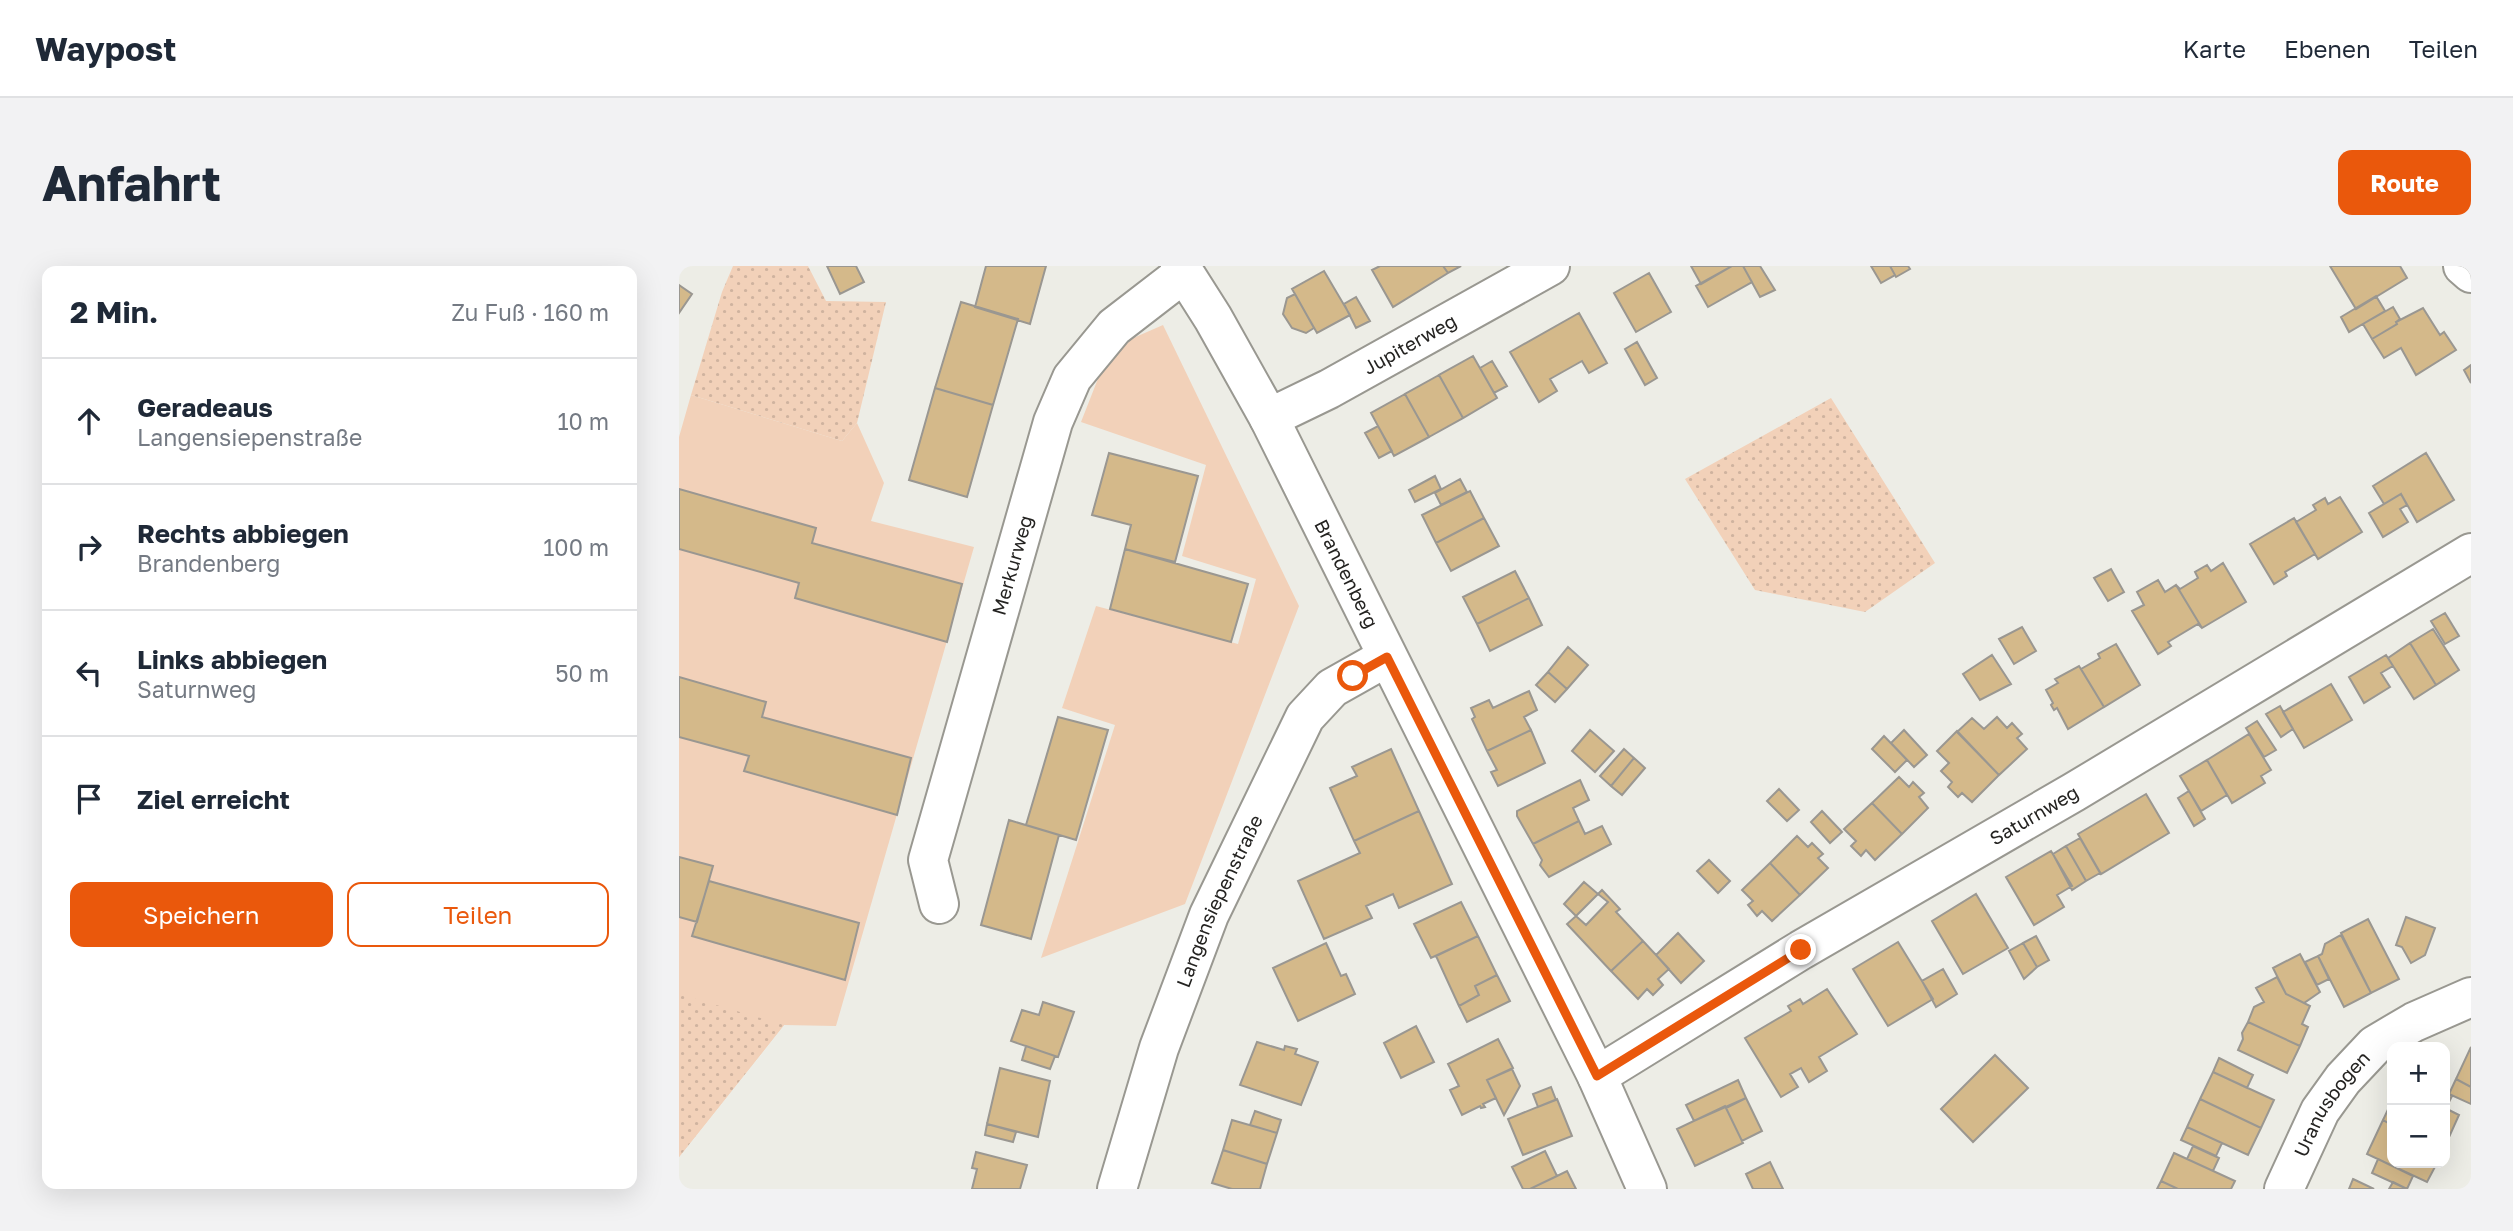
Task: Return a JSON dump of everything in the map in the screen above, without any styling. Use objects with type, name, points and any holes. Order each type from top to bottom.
[{"type":"street","name":"Jupiterweg","points":[[1269,418],[1329,389],[1551,266]]},
{"type":"street","points":[[2463,266],[2471,273]]},
{"type":"street","name":"Brandenberg","points":[[1182,269],[1269,418],[1597,1076],[1647,1189]]},
{"type":"street","name":"Merkurweg","points":[[939,904],[928,860],[1053,422],[1072,378],[1114,327],[1182,269]]},
{"type":"street","name":"Saturnweg","points":[[1597,1076],[1801,950],[2074,792],[2471,553]]},
{"type":"street","name":"Langensiepenstraße","points":[[1117,1189],[1159,1048],[1209,915],[1305,717],[1332,688],[1387,657]]},
{"type":"street","name":"Uranusbogen","points":[[2284,1189],[2320,1111],[2343,1079],[2375,1045],[2414,1022],[2471,997]]},
{"type":"shaded area","points":[[733,266],[808,266],[826,301],[886,302],[857,423],[842,441],[691,395],[722,292]]},
{"type":"shaded area","points":[[1163,325],[1299,606],[1185,904],[1041,958],[1115,725],[1062,708],[1096,606],[1238,644],[1256,579],[1182,556],[1206,465],[1081,422],[1101,371],[1131,339]]},
{"type":"shaded area","points":[[691,395],[842,441],[857,423],[884,483],[871,521],[974,547],[836,1026],[784,1025],[679,1157],[679,437]]},
{"type":"shaded area","points":[[1831,398],[1935,563],[1865,612],[1755,590],[1685,479]]},
{"type":"shaded area","points":[[679,994],[784,1025],[679,1157]]},
{"type":"building","points":[[827,266],[856,266],[864,282],[840,294]]},
{"type":"building","points":[[986,266],[1046,266],[1030,324],[975,307]]},
{"type":"building","points":[[1380,266],[1443,266],[1448,273],[1393,307],[1372,270]]},
{"type":"building","points":[[1443,266],[1461,266],[1448,273]]},
{"type":"building","points":[[1691,266],[1732,266],[1701,284]]},
{"type":"building","points":[[1732,266],[1743,266],[1752,282],[1708,307],[1696,286]]},
{"type":"building","points":[[1743,266],[1760,266],[1775,290],[1760,297]]},
{"type":"building","points":[[1871,266],[1890,266],[1895,275],[1881,283]]},
{"type":"building","points":[[1890,266],[1908,266],[1910,269],[1896,277]]},
{"type":"building","points":[[2330,266],[2400,266],[2407,278],[2356,309]]},
{"type":"building","points":[[1324,271],[1350,315],[1317,333],[1292,289]]},
{"type":"building","points":[[1649,273],[1671,312],[1636,332],[1614,293]]},
{"type":"building","points":[[679,285],[692,294],[679,313]]},
{"type":"building","points":[[1295,294],[1314,328],[1306,333],[1292,328],[1283,314],[1287,298]]},
{"type":"building","points":[[2376,296],[2385,311],[2349,332],[2341,317]]},
{"type":"building","points":[[1356,297],[1370,321],[1356,328],[1344,304]]},
{"type":"building","points":[[961,302],[1018,319],[993,405],[935,388]]},
{"type":"building","points":[[2393,307],[2400,319],[2397,324],[2372,339],[2363,324]]},
{"type":"building","points":[[2423,308],[2440,335],[2444,332],[2456,350],[2416,375],[2401,348],[2384,358],[2372,339]]},
{"type":"building","points":[[1579,313],[1607,363],[1589,373],[1582,361],[1550,379],[1557,391],[1539,402],[1510,352]]},
{"type":"building","points":[[1637,342],[1657,378],[1645,385],[1625,349]]},
{"type":"building","points":[[1473,356],[1497,398],[1463,418],[1439,375]]},
{"type":"building","points":[[1492,361],[1507,386],[1494,393],[1480,368]]},
{"type":"building","points":[[2471,365],[2471,383],[2464,370]]},
{"type":"building","points":[[1439,375],[1463,418],[1429,437],[1405,394]]},
{"type":"building","points":[[935,388],[993,405],[967,497],[909,480]]},
{"type":"building","points":[[1405,394],[1429,437],[1394,456],[1371,413]]},
{"type":"building","points":[[1378,426],[1392,451],[1379,458],[1365,433]]},
{"type":"building","points":[[1109,453],[1198,476],[1175,562],[1125,549],[1131,525],[1092,515]]},
{"type":"building","points":[[2426,453],[2454,500],[2417,522],[2401,494],[2384,504],[2373,486]]},
{"type":"building","points":[[1435,476],[1441,489],[1415,502],[1409,490]]},
{"type":"building","points":[[1460,479],[1467,492],[1441,505],[1435,493]]},
{"type":"building","points":[[679,489],[816,528],[812,543],[962,584],[947,642],[795,598],[799,583],[679,549]]},
{"type":"building","points":[[1470,491],[1484,518],[1436,543],[1422,515]]},
{"type":"building","points":[[2401,494],[2407,505],[2400,509],[2408,522],[2383,537],[2369,513]]},
{"type":"building","points":[[2340,497],[2362,532],[2318,559],[2296,522],[2316,510],[2313,505],[2325,498],[2328,504]]},
{"type":"building","points":[[1484,518],[1499,546],[1451,571],[1436,543]]},
{"type":"building","points":[[2294,518],[2315,554],[2285,572],[2287,576],[2274,584],[2250,544]]},
{"type":"building","points":[[1125,549],[1248,584],[1231,642],[1110,609]]},
{"type":"building","points":[[2223,563],[2246,602],[2202,628],[2176,585],[2180,589],[2198,578],[2195,572],[2207,565],[2211,571]]},
{"type":"building","points":[[2111,569],[2124,592],[2108,601],[2094,578]]},
{"type":"building","points":[[1515,571],[1529,598],[1477,624],[1463,597]]},
{"type":"building","points":[[2158,580],[2165,592],[2176,585],[2202,628],[2198,624],[2168,642],[2171,646],[2158,654],[2132,611],[2144,605],[2137,592]]},
{"type":"building","points":[[1529,598],[1542,625],[1490,651],[1477,624]]},
{"type":"building","points":[[2445,613],[2459,636],[2445,644],[2431,621]]},
{"type":"building","points":[[2022,627],[2036,651],[2014,664],[1999,639]]},
{"type":"building","points":[[2433,629],[2459,670],[2436,685],[2410,643]]},
{"type":"building","points":[[2410,643],[2436,685],[2414,699],[2388,658]]},
{"type":"building","points":[[2116,644],[2140,685],[2104,707],[2081,669],[2100,658],[2098,654]]},
{"type":"building","points":[[1568,647],[1588,665],[1567,689],[1548,672]]},
{"type":"building","points":[[1992,655],[2011,684],[1980,700],[1963,674]]},
{"type":"building","points":[[2386,655],[2393,666],[2381,673],[2390,687],[2364,703],[2349,677]]},
{"type":"building","points":[[2079,666],[2104,707],[2068,729],[2057,708],[2054,710],[2051,705],[2053,703],[2046,690],[2058,683],[2055,679]]},
{"type":"building","points":[[1548,672],[1567,689],[1555,702],[1536,685]]},
{"type":"building","points":[[679,677],[766,702],[762,717],[911,758],[897,815],[744,771],[749,756],[679,737]]},
{"type":"building","points":[[2331,684],[2352,720],[2304,748],[2283,712]]},
{"type":"building","points":[[1529,691],[1537,710],[1524,717],[1531,730],[1487,751],[1472,719],[1475,717],[1471,708],[1489,700],[1493,708]]},
{"type":"building","points":[[2280,706],[2293,729],[2281,737],[2266,714]]},
{"type":"building","points":[[1058,717],[1108,730],[1076,840],[1026,825]]},
{"type":"building","points":[[1997,717],[2007,728],[2012,723],[2022,734],[2017,738],[2027,749],[1999,775],[1957,732],[1972,718],[1984,729]]},
{"type":"building","points":[[2257,721],[2276,750],[2264,757],[2246,728]]},
{"type":"building","points":[[1531,730],[1545,763],[1498,786],[1491,772],[1497,770],[1487,751]]},
{"type":"building","points":[[1590,730],[1614,751],[1595,772],[1572,751]]},
{"type":"building","points":[[1904,730],[1927,755],[1914,767],[1891,743]]},
{"type":"building","points":[[1957,731],[1999,775],[1972,802],[1962,793],[1958,797],[1948,787],[1952,782],[1941,771],[1949,763],[1937,751]]},
{"type":"building","points":[[2249,734],[2271,770],[2261,776],[2265,783],[2232,803],[2207,760]]},
{"type":"building","points":[[1884,736],[1907,760],[1895,772],[1872,749]]},
{"type":"building","points":[[1391,749],[1419,811],[1354,841],[1330,788],[1357,776],[1352,767]]},
{"type":"building","points":[[1624,749],[1634,758],[1611,786],[1600,776]]},
{"type":"building","points":[[1634,758],[1645,768],[1622,795],[1611,786]]},
{"type":"building","points":[[2207,760],[2227,795],[2201,811],[2180,776]]},
{"type":"building","points":[[1899,777],[1909,787],[1913,782],[1924,793],[1919,797],[1928,808],[1902,834],[1872,803]]},
{"type":"building","points":[[1580,780],[1589,800],[1573,808],[1579,821],[1533,844],[1517,816],[1517,811]]},
{"type":"building","points":[[1779,789],[1799,810],[1787,821],[1767,801]]},
{"type":"building","points":[[2189,791],[2205,819],[2194,826],[2178,798]]},
{"type":"building","points":[[2146,794],[2169,833],[2101,874],[2078,834]]},
{"type":"building","points":[[1872,803],[1902,834],[1875,860],[1866,850],[1861,856],[1851,846],[1856,841],[1844,829]]},
{"type":"building","points":[[1419,811],[1452,884],[1399,908],[1393,894],[1366,906],[1372,918],[1324,939],[1298,881],[1360,853],[1354,841]]},
{"type":"building","points":[[1822,811],[1842,832],[1830,843],[1811,822]]},
{"type":"building","points":[[1009,820],[1059,835],[1031,939],[981,925]]},
{"type":"building","points":[[1579,821],[1585,834],[1602,826],[1611,844],[1549,877],[1540,865],[1542,860],[1533,844]]},
{"type":"building","points":[[1797,836],[1808,847],[1812,843],[1823,854],[1818,858],[1828,868],[1800,895],[1770,863]]},
{"type":"building","points":[[2080,838],[2100,873],[2086,881],[2066,846]]},
{"type":"building","points":[[2066,846],[2086,881],[2072,890],[2053,854]]},
{"type":"building","points":[[2051,851],[2072,886],[2057,895],[2064,907],[2034,925],[2006,877]]},
{"type":"building","points":[[679,857],[713,866],[697,922],[679,917]]},
{"type":"building","points":[[1709,860],[1730,881],[1718,893],[1697,871]]},
{"type":"building","points":[[1770,863],[1800,895],[1772,921],[1762,911],[1757,916],[1748,905],[1753,901],[1742,890]]},
{"type":"building","points":[[709,881],[859,923],[845,980],[692,936]]},
{"type":"building","points":[[1584,882],[1598,894],[1576,916],[1564,904]]},
{"type":"building","points":[[1602,890],[1620,909],[1616,912],[1643,941],[1611,971],[1567,924],[1576,916],[1586,925],[1608,902],[1598,894]]},
{"type":"building","points":[[1976,894],[2008,948],[1963,974],[1932,921]]},
{"type":"building","points":[[1461,902],[1478,936],[1431,958],[1414,924]]},
{"type":"building","points":[[2406,917],[2435,928],[2425,955],[2411,963],[2402,947],[2396,945]]},
{"type":"building","points":[[2368,919],[2399,979],[2371,993],[2341,933]]},
{"type":"building","points":[[1678,933],[1704,961],[1681,983],[1656,955]]},
{"type":"building","points":[[2341,935],[2371,993],[2344,1007],[2318,956],[2322,954],[2325,944]]},
{"type":"building","points":[[1478,936],[1497,975],[1475,986],[1479,995],[1459,1006],[1436,956]]},
{"type":"building","points":[[2036,936],[2049,960],[2037,967],[2023,943]]},
{"type":"building","points":[[1643,941],[1669,969],[1658,979],[1663,985],[1653,995],[1647,989],[1638,999],[1611,971]]},
{"type":"building","points":[[1898,942],[1933,999],[1888,1026],[1853,969]]},
{"type":"building","points":[[1326,943],[1341,976],[1346,974],[1355,994],[1298,1021],[1273,968]]},
{"type":"building","points":[[2023,943],[2037,967],[2024,979],[2009,951]]},
{"type":"building","points":[[2300,954],[2320,992],[2304,1003],[2286,994],[2273,968]]},
{"type":"building","points":[[2318,956],[2329,979],[2317,985],[2305,962]]},
{"type":"building","points":[[1943,969],[1957,994],[1936,1007],[1922,981]]},
{"type":"building","points":[[1497,975],[1510,1001],[1467,1022],[1459,1006],[1479,995],[1475,986]]},
{"type":"building","points":[[2277,977],[2286,994],[2310,1006],[2302,1024],[2308,1027],[2300,1046],[2248,1022],[2254,1007],[2264,1002],[2256,988]]},
{"type":"building","points":[[1827,989],[1857,1034],[1819,1057],[1827,1071],[1809,1082],[1801,1068],[1790,1074],[1798,1087],[1781,1097],[1745,1038],[1791,1011],[1788,1006],[1800,999],[1803,1004]]},
{"type":"building","points":[[1043,1002],[1074,1012],[1058,1057],[1011,1041],[1022,1010],[1039,1015]]},
{"type":"building","points":[[2248,1022],[2300,1046],[2287,1073],[2238,1050]]},
{"type":"building","points":[[1416,1026],[1434,1062],[1401,1078],[1384,1043]]},
{"type":"building","points":[[1498,1039],[1513,1068],[1487,1080],[1496,1098],[1483,1104],[1485,1107],[1480,1106],[1462,1115],[1450,1090],[1459,1086],[1448,1064]]},
{"type":"building","points":[[1257,1042],[1284,1050],[1285,1046],[1297,1049],[1295,1054],[1318,1062],[1301,1105],[1240,1085]]},
{"type":"building","points":[[1026,1046],[1055,1056],[1050,1069],[1022,1060]]},
{"type":"building","points":[[2471,1047],[2471,1087],[2456,1079]]},
{"type":"building","points":[[1995,1055],[2028,1088],[1973,1142],[1941,1109]]},
{"type":"building","points":[[2219,1058],[2253,1075],[2247,1088],[2213,1072]]},
{"type":"building","points":[[1000,1068],[1050,1081],[1038,1137],[987,1124]]},
{"type":"building","points":[[1512,1069],[1520,1086],[1504,1115],[1487,1080]]},
{"type":"building","points":[[2213,1072],[2274,1100],[2261,1128],[2200,1099]]},
{"type":"building","points":[[2456,1079],[2471,1087],[2471,1104],[2450,1094]]},
{"type":"building","points":[[1738,1080],[1746,1098],[1694,1121],[1686,1105]]},
{"type":"building","points":[[1551,1087],[1556,1100],[1538,1107],[1533,1094]]},
{"type":"building","points":[[1746,1098],[1762,1131],[1742,1141],[1726,1108]]},
{"type":"building","points":[[1557,1099],[1572,1136],[1523,1155],[1508,1119]]},
{"type":"building","points":[[2200,1099],[2261,1128],[2248,1155],[2187,1127]]},
{"type":"building","points":[[1725,1106],[1743,1143],[1695,1166],[1677,1129]]},
{"type":"building","points":[[2450,1110],[2459,1115],[2450,1135]]},
{"type":"building","points":[[1255,1111],[1281,1120],[1277,1133],[1250,1125]]},
{"type":"building","points":[[1232,1120],[1277,1133],[1267,1164],[1223,1150]]},
{"type":"building","points":[[2383,1120],[2387,1122],[2387,1163],[2367,1154]]},
{"type":"building","points":[[987,1124],[1016,1132],[1013,1142],[985,1135]]},
{"type":"building","points":[[2187,1127],[2222,1143],[2216,1156],[2181,1140]]},
{"type":"building","points":[[2193,1146],[2219,1158],[2213,1171],[2187,1159]]},
{"type":"building","points":[[1223,1150],[1267,1164],[1260,1189],[1232,1189],[1212,1183]]},
{"type":"building","points":[[1545,1151],[1557,1176],[1530,1189],[1523,1189],[1512,1167]]},
{"type":"building","points":[[976,1152],[1027,1165],[1020,1189],[972,1189],[977,1169],[972,1168]]},
{"type":"building","points":[[2174,1153],[2235,1181],[2231,1189],[2178,1189],[2161,1181]]},
{"type":"building","points":[[2378,1159],[2387,1163],[2387,1168],[2397,1168],[2413,1176],[2407,1189],[2372,1173]]},
{"type":"building","points":[[1770,1162],[1783,1189],[1753,1189],[1746,1174]]},
{"type":"building","points":[[2397,1168],[2434,1168],[2427,1182]]},
{"type":"building","points":[[1567,1171],[1576,1189],[1530,1189],[1557,1176]]},
{"type":"building","points":[[2353,1179],[2374,1189],[2349,1189]]},
{"type":"building","points":[[2161,1181],[2178,1189],[2157,1189]]},
{"type":"building","points":[[2393,1182],[2407,1189],[2389,1189]]},
{"type":"route","points":[[1353,676],[1387,657],[1597,1076],[1801,950]]}]
